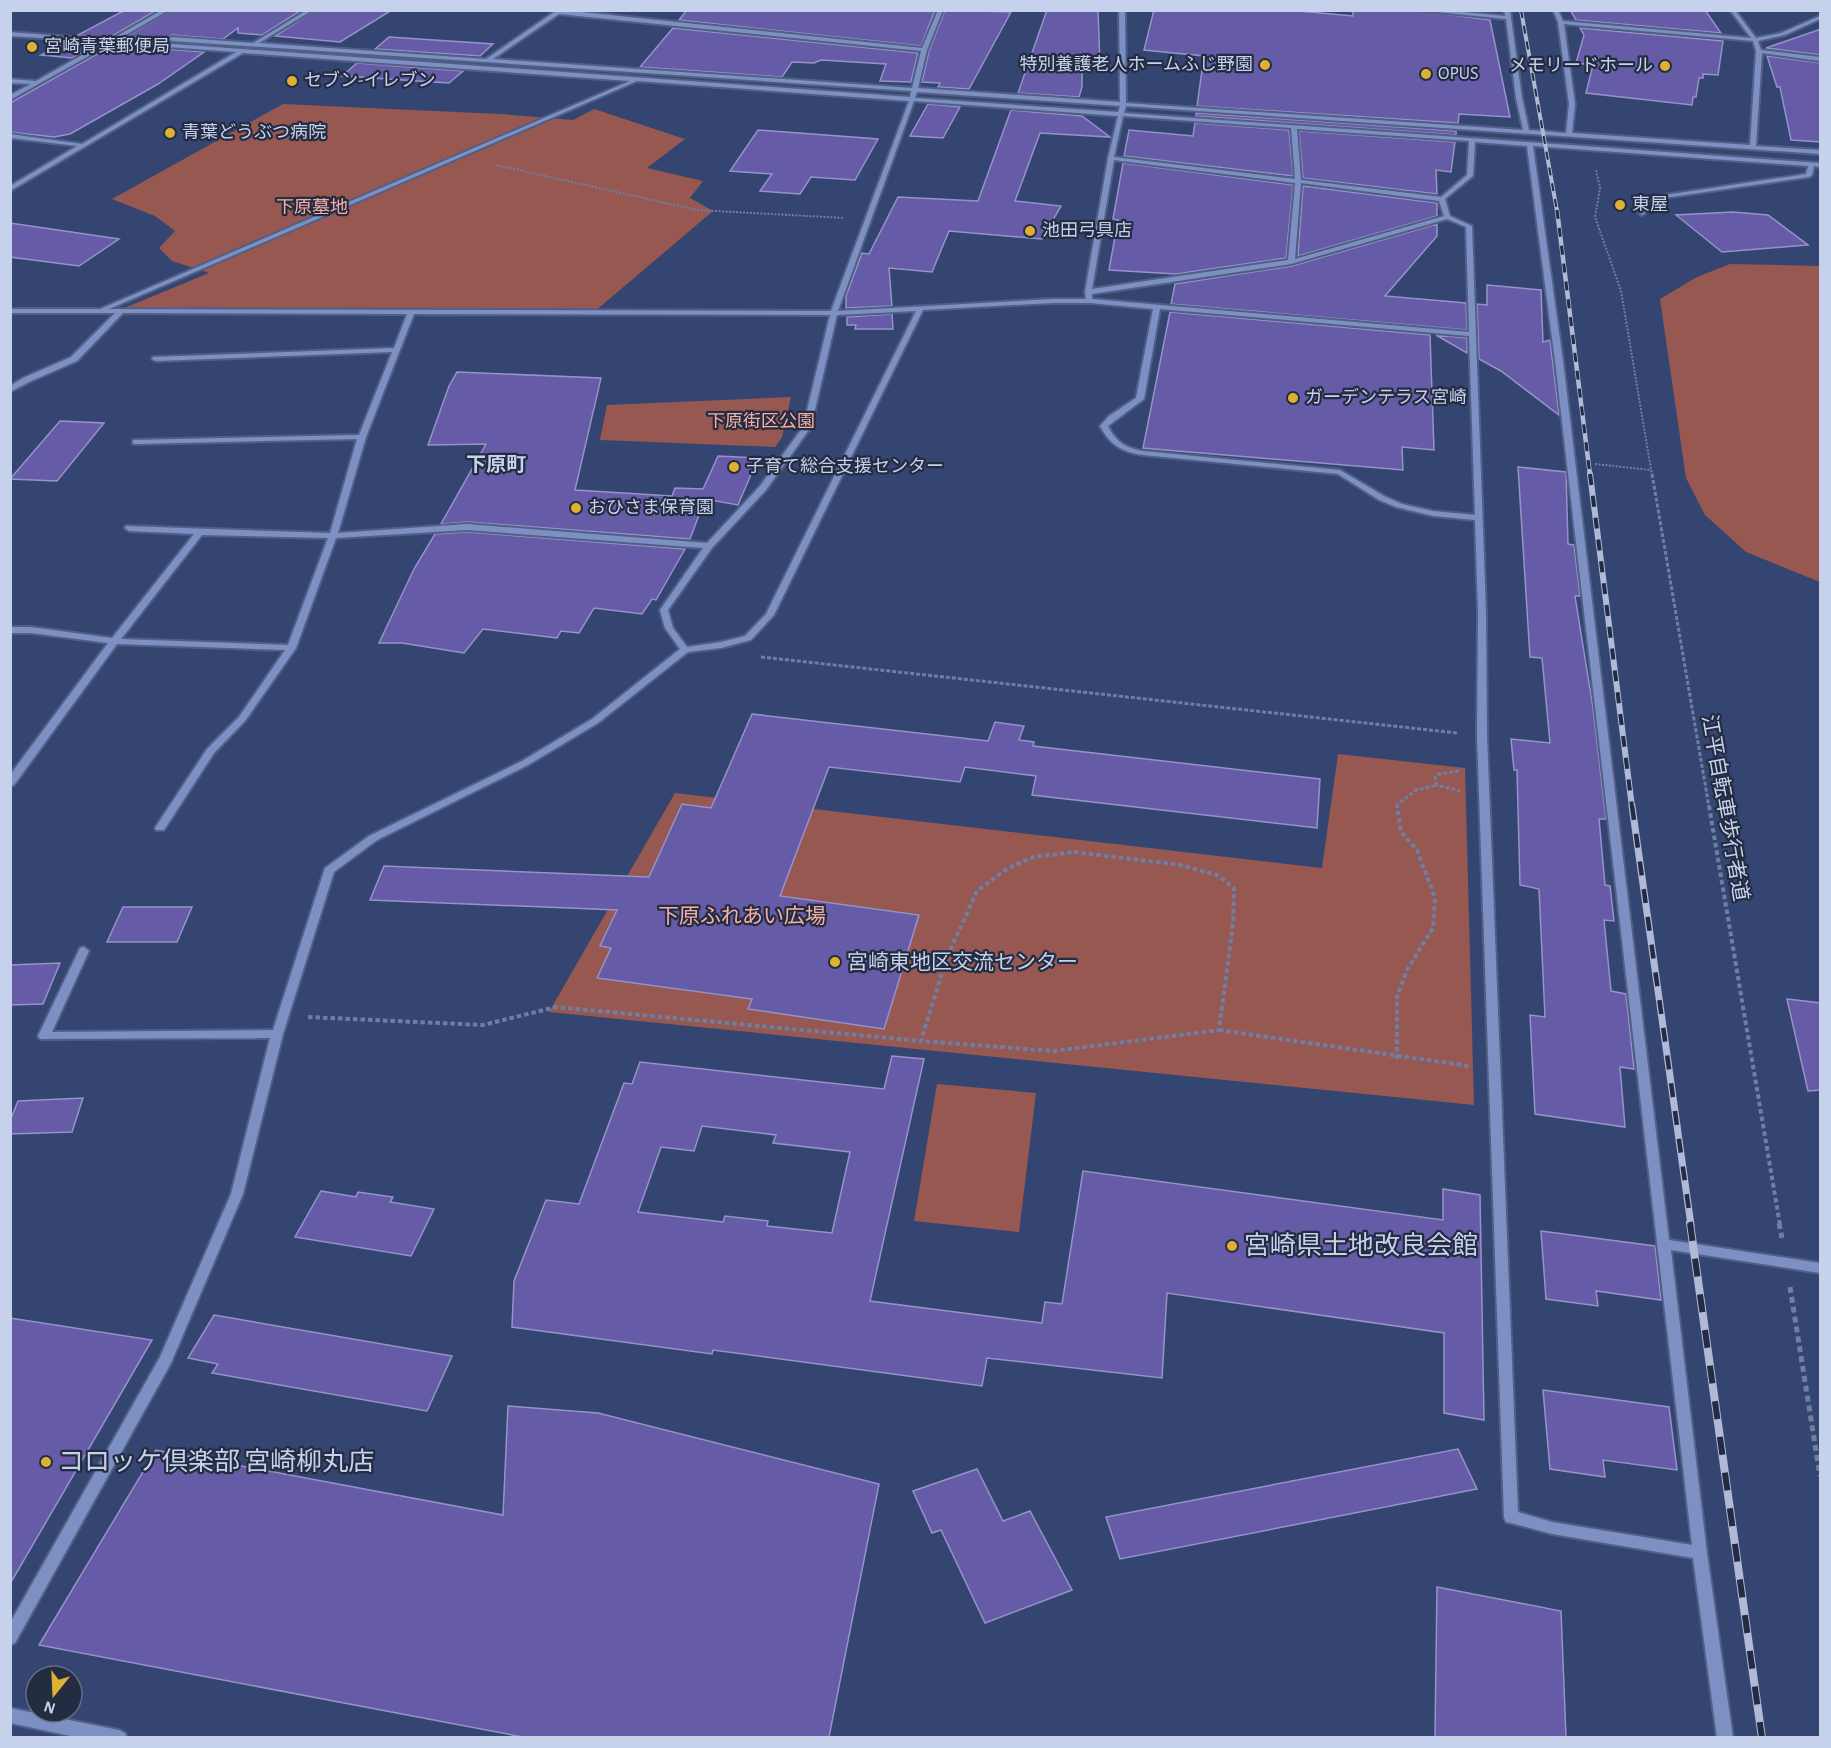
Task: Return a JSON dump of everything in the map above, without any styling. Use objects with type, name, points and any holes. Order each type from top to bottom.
[{"type":"street","points":[[10,98],[167,10]]},
{"type":"street","points":[[10,189],[312,10]]},
{"type":"street","points":[[685,650],[669,628],[664,610],[709,546],[763,488],[807,427],[834,314],[912,100],[924,50],[941,10]]},
{"type":"street","points":[[1090,301],[1088,292],[1119,115],[1123,105],[1122,10]]},
{"type":"street","points":[[1419,10],[1509,18]]},
{"type":"street","points":[[1507,10],[1519,98],[1527,132]]},
{"type":"street","points":[[1555,10],[1561,22],[1572,104],[1569,135]]},
{"type":"street","points":[[1732,10],[1755,40],[1759,51],[1753,147]]},
{"type":"street","points":[[488,60],[560,11],[924,50]]},
{"type":"street","points":[[1561,22],[1755,40],[1783,34],[1821,17]]},
{"type":"street","points":[[10,28],[1821,152]]},
{"type":"street","points":[[10,34],[1821,165]]},
{"type":"street","points":[[1759,51],[1821,59]]},
{"type":"street","points":[[91,312],[116,305],[637,80]]},
{"type":"street","points":[[10,81],[37,83]]},
{"type":"street","points":[[1291,262],[1298,181],[1294,128]]},
{"type":"street","points":[[10,136],[81,145]]},
{"type":"street","points":[[1111,158],[1442,200],[1470,176],[1472,141]]},
{"type":"street","points":[[1530,145],[1571,461],[1700,1553],[1725,1737]]},
{"type":"street","points":[[1753,147],[1812,164]]},
{"type":"street","points":[[1642,213],[1640,200],[1809,174],[1812,164]]},
{"type":"street","points":[[1442,200],[1447,217]]},
{"type":"street","points":[[1088,292],[1291,262],[1447,217],[1469,226],[1482,613],[1482,736],[1511,1517],[1552,1528],[1700,1553]]},
{"type":"street","points":[[10,310],[834,314],[1052,301],[1090,301],[1473,334]]},
{"type":"street","points":[[1157,307],[1140,399],[1128,410],[1112,416],[1104,426],[1109,439],[1121,449],[1340,472],[1355,479],[1387,501],[1419,512],[1479,518]]},
{"type":"street","points":[[10,1638],[166,1359],[237,1194],[282,1016],[329,870],[374,838],[525,763],[595,721],[685,650],[722,645],[748,638],[770,615],[920,309]]},
{"type":"street","points":[[10,390],[26,380],[74,359],[120,312]]},
{"type":"street","points":[[160,828],[210,751],[242,719],[291,648],[333,536],[362,437],[411,313]]},
{"type":"street","points":[[156,359],[396,350]]},
{"type":"street","points":[[136,442],[362,437]]},
{"type":"street","points":[[129,528],[333,536],[467,526],[709,546]]},
{"type":"street","points":[[10,783],[114,641],[201,532]]},
{"type":"street","points":[[10,630],[31,630],[114,641],[291,648]]},
{"type":"street","points":[[84,951],[44,1036],[277,1034]]},
{"type":"street","points":[[1664,1244],[1821,1268]]},
{"type":"street","points":[[10,1715],[119,1737]]},
{"type":"path","name":"江平自転車歩行者道","points":[[1591,148],[1600,188],[1595,217],[1621,291],[1821,1476]]},
{"type":"path","points":[[458,156],[697,210],[868,220]]},
{"type":"path","points":[[1571,461],[1651,470]]},
{"type":"path","points":[[722,645],[764,658],[1482,736]]},
{"type":"path","points":[[1466,772],[1438,774],[1435,778],[1437,785],[1443,789],[1466,792]]},
{"type":"path","points":[[1397,1059],[1397,997],[1407,970],[1433,928],[1435,898],[1417,850],[1401,832],[1397,805],[1416,790],[1437,785]]},
{"type":"path","points":[[921,1041],[947,957],[977,891],[1008,868],[1034,857],[1074,852],[1180,865],[1217,875],[1234,888],[1235,914],[1219,1003],[1219,1030]]},
{"type":"path","points":[[282,1016],[483,1025],[556,1007],[1054,1051],[1219,1030],[1473,1066]]},
{"type":"green space","name":"下原墓地","points":[[283,104],[500,114],[573,120],[594,109],[685,139],[647,168],[703,181],[690,198],[713,211],[594,312],[117,311],[209,273],[172,261],[159,248],[175,231],[155,216],[112,199]]},
{"type":"green space","points":[[1730,264],[1820,266],[1820,582],[1746,552],[1705,515],[1686,478],[1660,299],[1697,277]]},
{"type":"green space","name":"下原街区公園","points":[[791,397],[782,437],[775,447],[600,440],[607,405]]},
{"type":"green space","name":"下原ふれあい広場","points":[[1338,754],[1465,768],[1474,1105],[549,1012],[675,793],[1322,868]]},
{"type":"green space","points":[[937,1084],[1036,1093],[1019,1232],[914,1221]]},
{"type":"building","points":[[125,10],[157,10],[109,38],[78,35]]},
{"type":"building","points":[[171,10],[302,10],[262,35],[238,33],[238,28],[223,39],[172,35],[167,38],[169,41],[124,38]]},
{"type":"building","points":[[315,10],[392,10],[340,42],[275,36]]},
{"type":"building","points":[[687,10],[935,10],[921,46],[679,20]]},
{"type":"building","points":[[945,10],[1011,12],[969,89],[938,87],[940,83],[922,82],[929,51]]},
{"type":"building","points":[[1047,10],[1098,10],[1100,63],[1082,63],[1082,87],[1079,97],[1018,93]]},
{"type":"building","points":[[1154,10],[1288,10],[1353,16],[1353,10],[1415,10],[1490,20],[1510,117],[1459,114],[1458,123],[1197,106],[1204,56],[1144,50]]},
{"type":"building","points":[[1570,10],[1705,10],[1721,33],[1576,20]]},
{"type":"building","points":[[673,28],[918,53],[911,82],[880,81],[886,64],[821,60],[814,63],[792,62],[782,77],[640,67]]},
{"type":"building","name":"メモリードホール","points":[[1580,28],[1723,41],[1718,75],[1703,74],[1703,78],[1699,78],[1696,97],[1693,97],[1692,105],[1586,93],[1593,65],[1576,63],[1584,35]]},
{"type":"building","points":[[1821,29],[1821,55],[1766,48]]},
{"type":"building","points":[[389,37],[493,44],[480,56],[375,49]]},
{"type":"building","points":[[66,42],[97,44],[72,58],[41,55]]},
{"type":"building","points":[[113,45],[204,52],[158,84],[70,134],[54,137],[10,132],[10,103]]},
{"type":"building","points":[[1767,56],[1821,63],[1821,142],[1791,140],[1780,87],[1777,87]]},
{"type":"building","points":[[357,63],[463,71],[449,83],[342,76]]},
{"type":"building","points":[[928,104],[960,107],[943,138],[910,136]]},
{"type":"building","points":[[1011,110],[1082,116],[1110,137],[1040,133],[1015,201],[1061,206],[1042,239],[949,231],[932,272],[889,268],[892,306],[846,308],[846,296],[862,253],[869,254],[898,197],[978,201]]},
{"type":"building","points":[[1196,113],[1456,131],[1456,135],[1196,116]]},
{"type":"building","points":[[1195,123],[1289,130],[1293,176],[1124,156],[1129,130],[1193,136]]},
{"type":"building","points":[[758,130],[878,139],[855,180],[811,177],[800,194],[760,191],[772,174],[730,171]]},
{"type":"building","points":[[1299,131],[1455,142],[1451,172],[1436,170],[1437,194],[1303,178]]},
{"type":"building","points":[[1123,163],[1293,185],[1286,258],[1176,274],[1109,270],[1118,220],[1113,219]]},
{"type":"building","points":[[1303,186],[1437,203],[1437,216],[1298,256]]},
{"type":"building","points":[[1733,212],[1768,215],[1808,245],[1722,252],[1676,215]]},
{"type":"building","points":[[10,223],[119,239],[79,266],[10,257]]},
{"type":"building","points":[[1437,224],[1437,236],[1385,296],[1466,303],[1467,330],[1171,304],[1175,284],[1292,266]]},
{"type":"building","points":[[1487,285],[1541,290],[1543,342],[1550,340],[1559,415],[1501,371],[1479,359],[1477,304],[1487,305]]},
{"type":"building","name":"ガーデンテラス宮崎","points":[[1170,312],[1430,335],[1434,450],[1402,447],[1403,470],[1143,448]]},
{"type":"building","points":[[892,314],[893,329],[855,329],[856,325],[847,325],[847,317]]},
{"type":"building","points":[[1436,335],[1467,338],[1467,353]]},
{"type":"building","points":[[457,372],[601,378],[575,490],[672,496],[675,488],[703,489],[718,456],[758,458],[738,505],[705,499],[690,539],[467,522],[441,524],[486,444],[428,445],[449,386]]},
{"type":"building","points":[[60,421],[104,423],[57,481],[10,479]]},
{"type":"building","points":[[1518,467],[1566,472],[1568,544],[1574,545],[1580,596],[1575,596],[1593,708],[1606,819],[1599,819],[1605,885],[1610,886],[1614,921],[1604,920],[1611,991],[1626,994],[1634,1069],[1620,1067],[1625,1127],[1535,1114],[1530,1015],[1545,1017],[1539,889],[1520,885],[1517,770],[1514,770],[1511,739],[1550,743],[1542,658],[1530,657]]},
{"type":"building","points":[[467,532],[685,549],[656,600],[652,599],[642,614],[594,608],[579,633],[561,631],[557,638],[483,629],[464,653],[402,643],[379,643],[414,569],[435,534]]},
{"type":"building","points":[[752,714],[988,741],[995,722],[1024,726],[1019,740],[1034,742],[1033,746],[1320,779],[1317,828],[1032,795],[1036,776],[965,767],[960,782],[829,767],[780,896],[919,915],[884,1029],[748,1009],[752,999],[597,978],[611,948],[600,946],[617,910],[370,900],[384,866],[649,877],[682,804],[711,808]]},
{"type":"building","points":[[123,907],[192,907],[177,942],[107,942]]},
{"type":"building","points":[[60,963],[43,1004],[10,1005],[10,965]]},
{"type":"building","points":[[1787,999],[1821,1003],[1821,1090],[1808,1091]]},
{"type":"building","points":[[892,1056],[924,1059],[870,1301],[1042,1323],[1045,1302],[1062,1304],[1083,1171],[1443,1220],[1443,1189],[1480,1195],[1484,1420],[1444,1413],[1444,1333],[1167,1293],[1162,1378],[987,1358],[982,1386],[713,1350],[712,1354],[512,1327],[514,1281],[546,1200],[579,1204],[624,1083],[632,1084],[640,1062],[884,1089]],"holes":[[[702,1126],[776,1135],[773,1143],[850,1152],[832,1233],[767,1226],[768,1221],[725,1216],[723,1222],[638,1212],[661,1147],[694,1151]]]},
{"type":"building","points":[[83,1098],[72,1132],[10,1134],[10,1121],[18,1101]]},
{"type":"building","points":[[321,1191],[356,1197],[358,1192],[393,1197],[390,1202],[434,1209],[411,1256],[295,1237]]},
{"type":"building","points":[[1541,1231],[1655,1246],[1661,1300],[1596,1291],[1598,1306],[1546,1299]]},
{"type":"building","points":[[214,1315],[452,1356],[427,1411],[212,1373],[218,1364],[188,1358]]},
{"type":"building","name":"コロッケ倶楽部 宮崎柳丸店","points":[[10,1318],[152,1340],[10,1584]]},
{"type":"building","points":[[1543,1390],[1669,1407],[1677,1470],[1603,1460],[1605,1477],[1550,1469]]},
{"type":"building","points":[[508,1406],[598,1413],[879,1484],[829,1737],[523,1737],[39,1645],[156,1450],[503,1515]]},
{"type":"building","points":[[1458,1449],[1477,1489],[1120,1559],[1106,1517]]},
{"type":"building","points":[[977,1469],[1003,1521],[1030,1511],[1072,1590],[985,1623],[941,1530],[932,1533],[913,1491]]},
{"type":"building","points":[[1437,1587],[1561,1611],[1566,1737],[1435,1737]]},
{"type":"railway","points":[[1521,10],[1557,211]]},
{"type":"railway","points":[[1557,210],[1590,475]]},
{"type":"railway","points":[[1590,474],[1632,807]]},
{"type":"railway","points":[[1632,806],[1691,1225]]},
{"type":"railway","points":[[1690,1223],[1762,1738]]},
{"type":"place","name":"宮崎青葉郵便局","points":[[32,47]]},
{"type":"place","name":"特別養護老人ホームふじ野園","points":[[1265,65]]},
{"type":"place","name":"メモリードホール","points":[[1665,66]]},
{"type":"place","name":"OPUS","points":[[1426,74]]},
{"type":"place","name":"セブン-イレブン","points":[[292,81]]},
{"type":"place","name":"青葉どうぶつ病院","points":[[170,133]]},
{"type":"place","name":"東屋","points":[[1620,205]]},
{"type":"place","name":"池田弓具店","points":[[1030,231]]},
{"type":"place","name":"ガーデンテラス宮崎","points":[[1293,398]]},
{"type":"place","name":"子育て総合支援センター","points":[[734,467]]},
{"type":"place","name":"おひさま保育園","points":[[576,508]]},
{"type":"place","name":"宮崎東地区交流センター","points":[[835,962]]},
{"type":"place","name":"宮崎県土地改良会館","points":[[1232,1246]]},
{"type":"place","name":"コロッケ倶楽部 宮崎柳丸店","points":[[46,1462]]},
{"type":"district","name":"下原町","points":[[496,465]]}]
